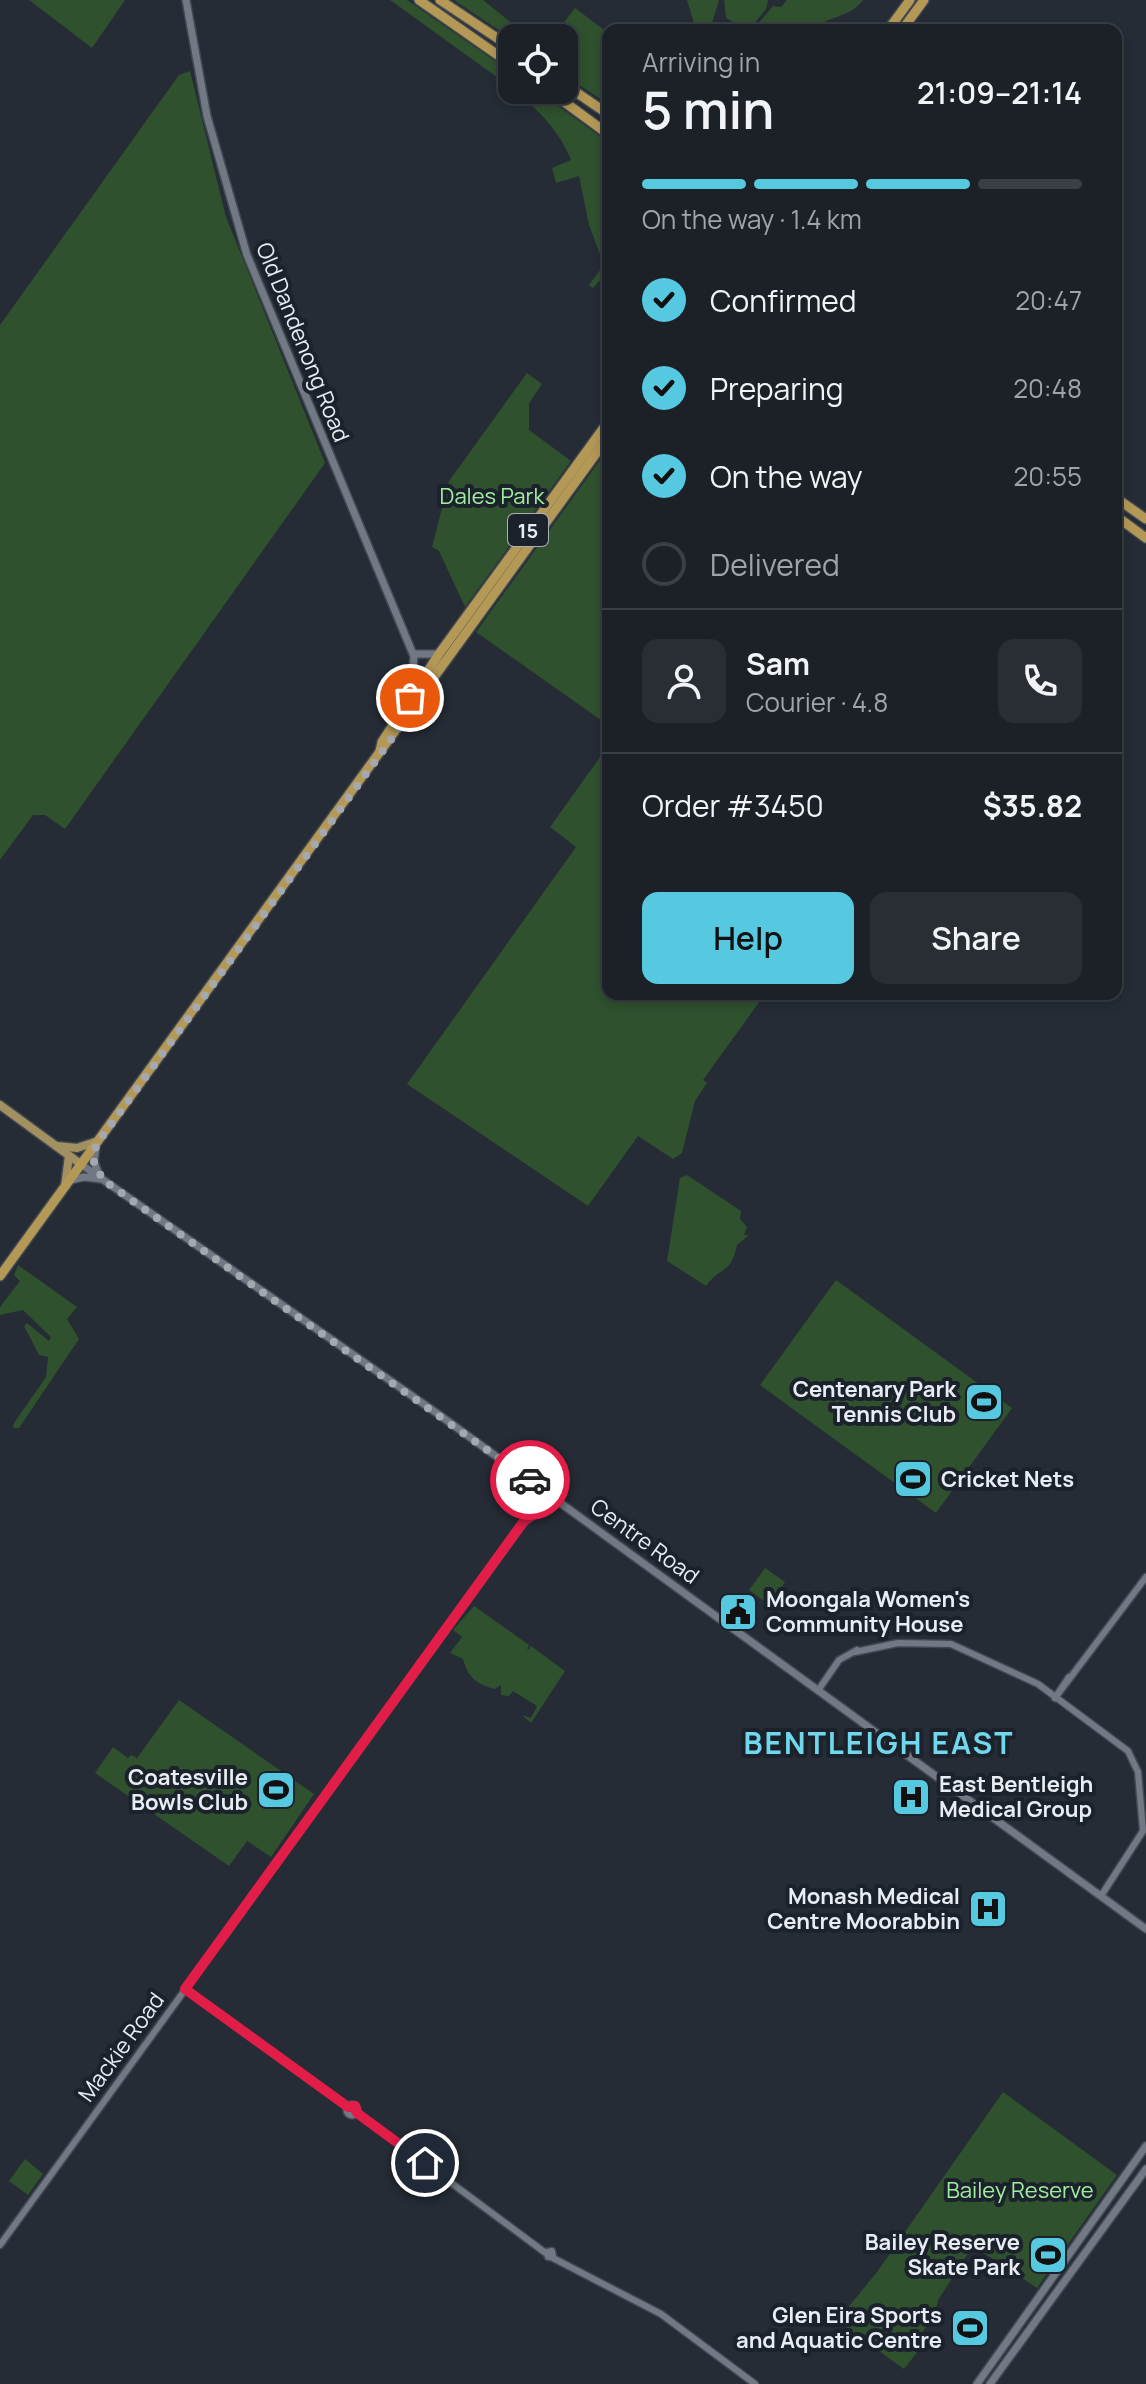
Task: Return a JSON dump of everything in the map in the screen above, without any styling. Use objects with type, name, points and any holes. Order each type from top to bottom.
[{"type":"highway","points":[[419,0],[498,55]]},
{"type":"highway","points":[[440,0],[498,39]]},
{"type":"highway","points":[[892,24],[910,0]]},
{"type":"highway","points":[[906,24],[924,0]]},
{"type":"highway","points":[[578,94],[602,110]]},
{"type":"highway","points":[[567,104],[602,130]]},
{"type":"highway","name":"15","points":[[380,751],[382,742],[410,698],[430,676],[439,654],[602,430]]},
{"type":"highway","name":"15","points":[[0,1276],[380,751],[430,676],[602,445]]},
{"type":"highway","points":[[1122,502],[1146,519]]},
{"type":"highway","points":[[1122,520],[1146,538]]},
{"type":"main road","name":"Old Dandenong Road","points":[[186,0],[209,128],[247,255],[414,655],[430,676]]},
{"type":"main road","points":[[410,698],[414,655],[439,654]]},
{"type":"main road","name":"Centre Road","points":[[0,1105],[556,1499],[1146,1929]]},
{"type":"main road","points":[[56,1146],[77,1148],[98,1142],[94,1162],[103,1180]]},
{"type":"main road","points":[[69,1156],[68,1183],[84,1177],[103,1180]]},
{"type":"main road","points":[[977,2384],[1146,2146]]},
{"type":"main road","points":[[990,2384],[1146,2169]]},
{"type":"street","name":"Mackie Road","points":[[0,2245],[546,1492]]},
{"type":"street","name":"Mackie Road","points":[[524,1521],[556,1499]]},
{"type":"street","points":[[1057,1696],[1146,1577]]},
{"type":"street","points":[[819,1689],[839,1660],[859,1650],[898,1643],[946,1642],[1034,1682],[1133,1753],[1141,1771],[1146,1805]]},
{"type":"street","points":[[1057,1696],[1120,1744],[1133,1758],[1142,1795],[1140,1843]]},
{"type":"street","points":[[1101,1896],[1146,1833]]},
{"type":"street","points":[[185,1989],[348,2107],[349,2115],[357,2113],[550,2254],[661,2314],[755,2384]]},
{"type":"green space","points":[[29,0],[125,0],[92,48]]},
{"type":"green space","points":[[390,0],[407,0],[498,63],[498,78]]},
{"type":"green space","points":[[454,0],[483,0],[513,24],[498,24],[498,30]]},
{"type":"green space","points":[[687,0],[719,0],[712,24],[694,24]]},
{"type":"green space","points":[[724,0],[768,0],[766,9],[754,24],[736,24],[726,18]]},
{"type":"green space","points":[[787,0],[863,0],[852,10],[822,24],[758,24],[773,6],[781,7]]},
{"type":"green space","points":[[575,8],[602,28],[602,100],[578,84],[578,24],[563,24]]},
{"type":"green space","points":[[190,71],[226,217],[325,463],[65,829],[45,815],[33,815],[0,860],[0,325],[179,75]]},
{"type":"green space","points":[[530,104],[555,104],[602,138],[602,260],[589,225],[579,176],[556,183],[552,168],[571,160],[561,139]]},
{"type":"green space","points":[[602,268],[602,278],[593,288],[589,285]]},
{"type":"green space","name":"Dales Park","points":[[527,373],[542,384],[529,403],[529,430],[571,461],[465,607],[439,551],[432,547],[449,481]]},
{"type":"green space","points":[[602,457],[602,721],[476,632]]},
{"type":"green space","points":[[602,754],[602,1000],[761,1000],[703,1080],[707,1083],[695,1101],[682,1153],[673,1159],[638,1136],[588,1206],[407,1084],[576,847],[550,827]]},
{"type":"green space","points":[[687,1175],[741,1211],[740,1219],[747,1227],[744,1235],[749,1235],[737,1245],[728,1266],[706,1286],[667,1261],[680,1178]]},
{"type":"green space","points":[[18,1265],[77,1307],[67,1319],[79,1339],[19,1428],[13,1428],[46,1377],[48,1357],[39,1355],[24,1326],[27,1323],[49,1341],[51,1337],[23,1310],[0,1315],[0,1307],[20,1281],[14,1275]]},
{"type":"green space","points":[[836,1280],[1012,1408],[936,1513],[760,1385]]},
{"type":"green space","points":[[765,1568],[785,1582],[769,1605],[749,1590]]},
{"type":"green space","points":[[474,1606],[529,1645],[527,1651],[531,1646],[565,1671],[531,1723],[522,1715],[531,1718],[537,1706],[513,1691],[509,1696],[501,1695],[501,1685],[495,1689],[478,1682],[470,1675],[463,1659],[450,1653],[462,1637],[453,1630]]},
{"type":"green space","points":[[179,1700],[314,1794],[271,1857],[247,1841],[229,1866],[95,1773],[113,1747],[128,1758],[131,1755],[137,1758]]},
{"type":"green space","name":"Bailey Reserve","points":[[1003,2092],[1117,2175],[1037,2288],[973,2246],[938,2300],[932,2317],[912,2347],[918,2351],[904,2369],[837,2321],[877,2272]]},
{"type":"green space","points":[[25,2159],[43,2174],[28,2195],[9,2181]]},
{"type":"way so far","points":[[410,698],[426,673],[435,679],[96,1145],[95,1169],[103,1180],[530,1480]]},
{"type":"place","name":"Centenary Park Tennis Club","points":[[984,1402]]},
{"type":"place","name":"Cricket Nets","points":[[913,1479]]},
{"type":"place","name":"Moongala Women's Community House","points":[[738,1612]]},
{"type":"place","name":"Coatesville Bowls Club","points":[[276,1790]]},
{"type":"place","name":"East Bentleigh Medical Group","points":[[911,1797]]},
{"type":"place","name":"Monash Medical Centre Moorabbin","points":[[988,1909]]},
{"type":"place","name":"Bailey Reserve Skate Park","points":[[1048,2255]]},
{"type":"place","name":"Glen Eira Sports and Aquatic Centre","points":[[970,2328]]},
{"type":"district","name":"BENTLEIGH EAST","points":[[879,1742]]},
{"type":"route","points":[[425,2163],[357,2113],[355,2106],[348,2107],[185,1989],[524,1521],[556,1499],[530,1480]]}]
